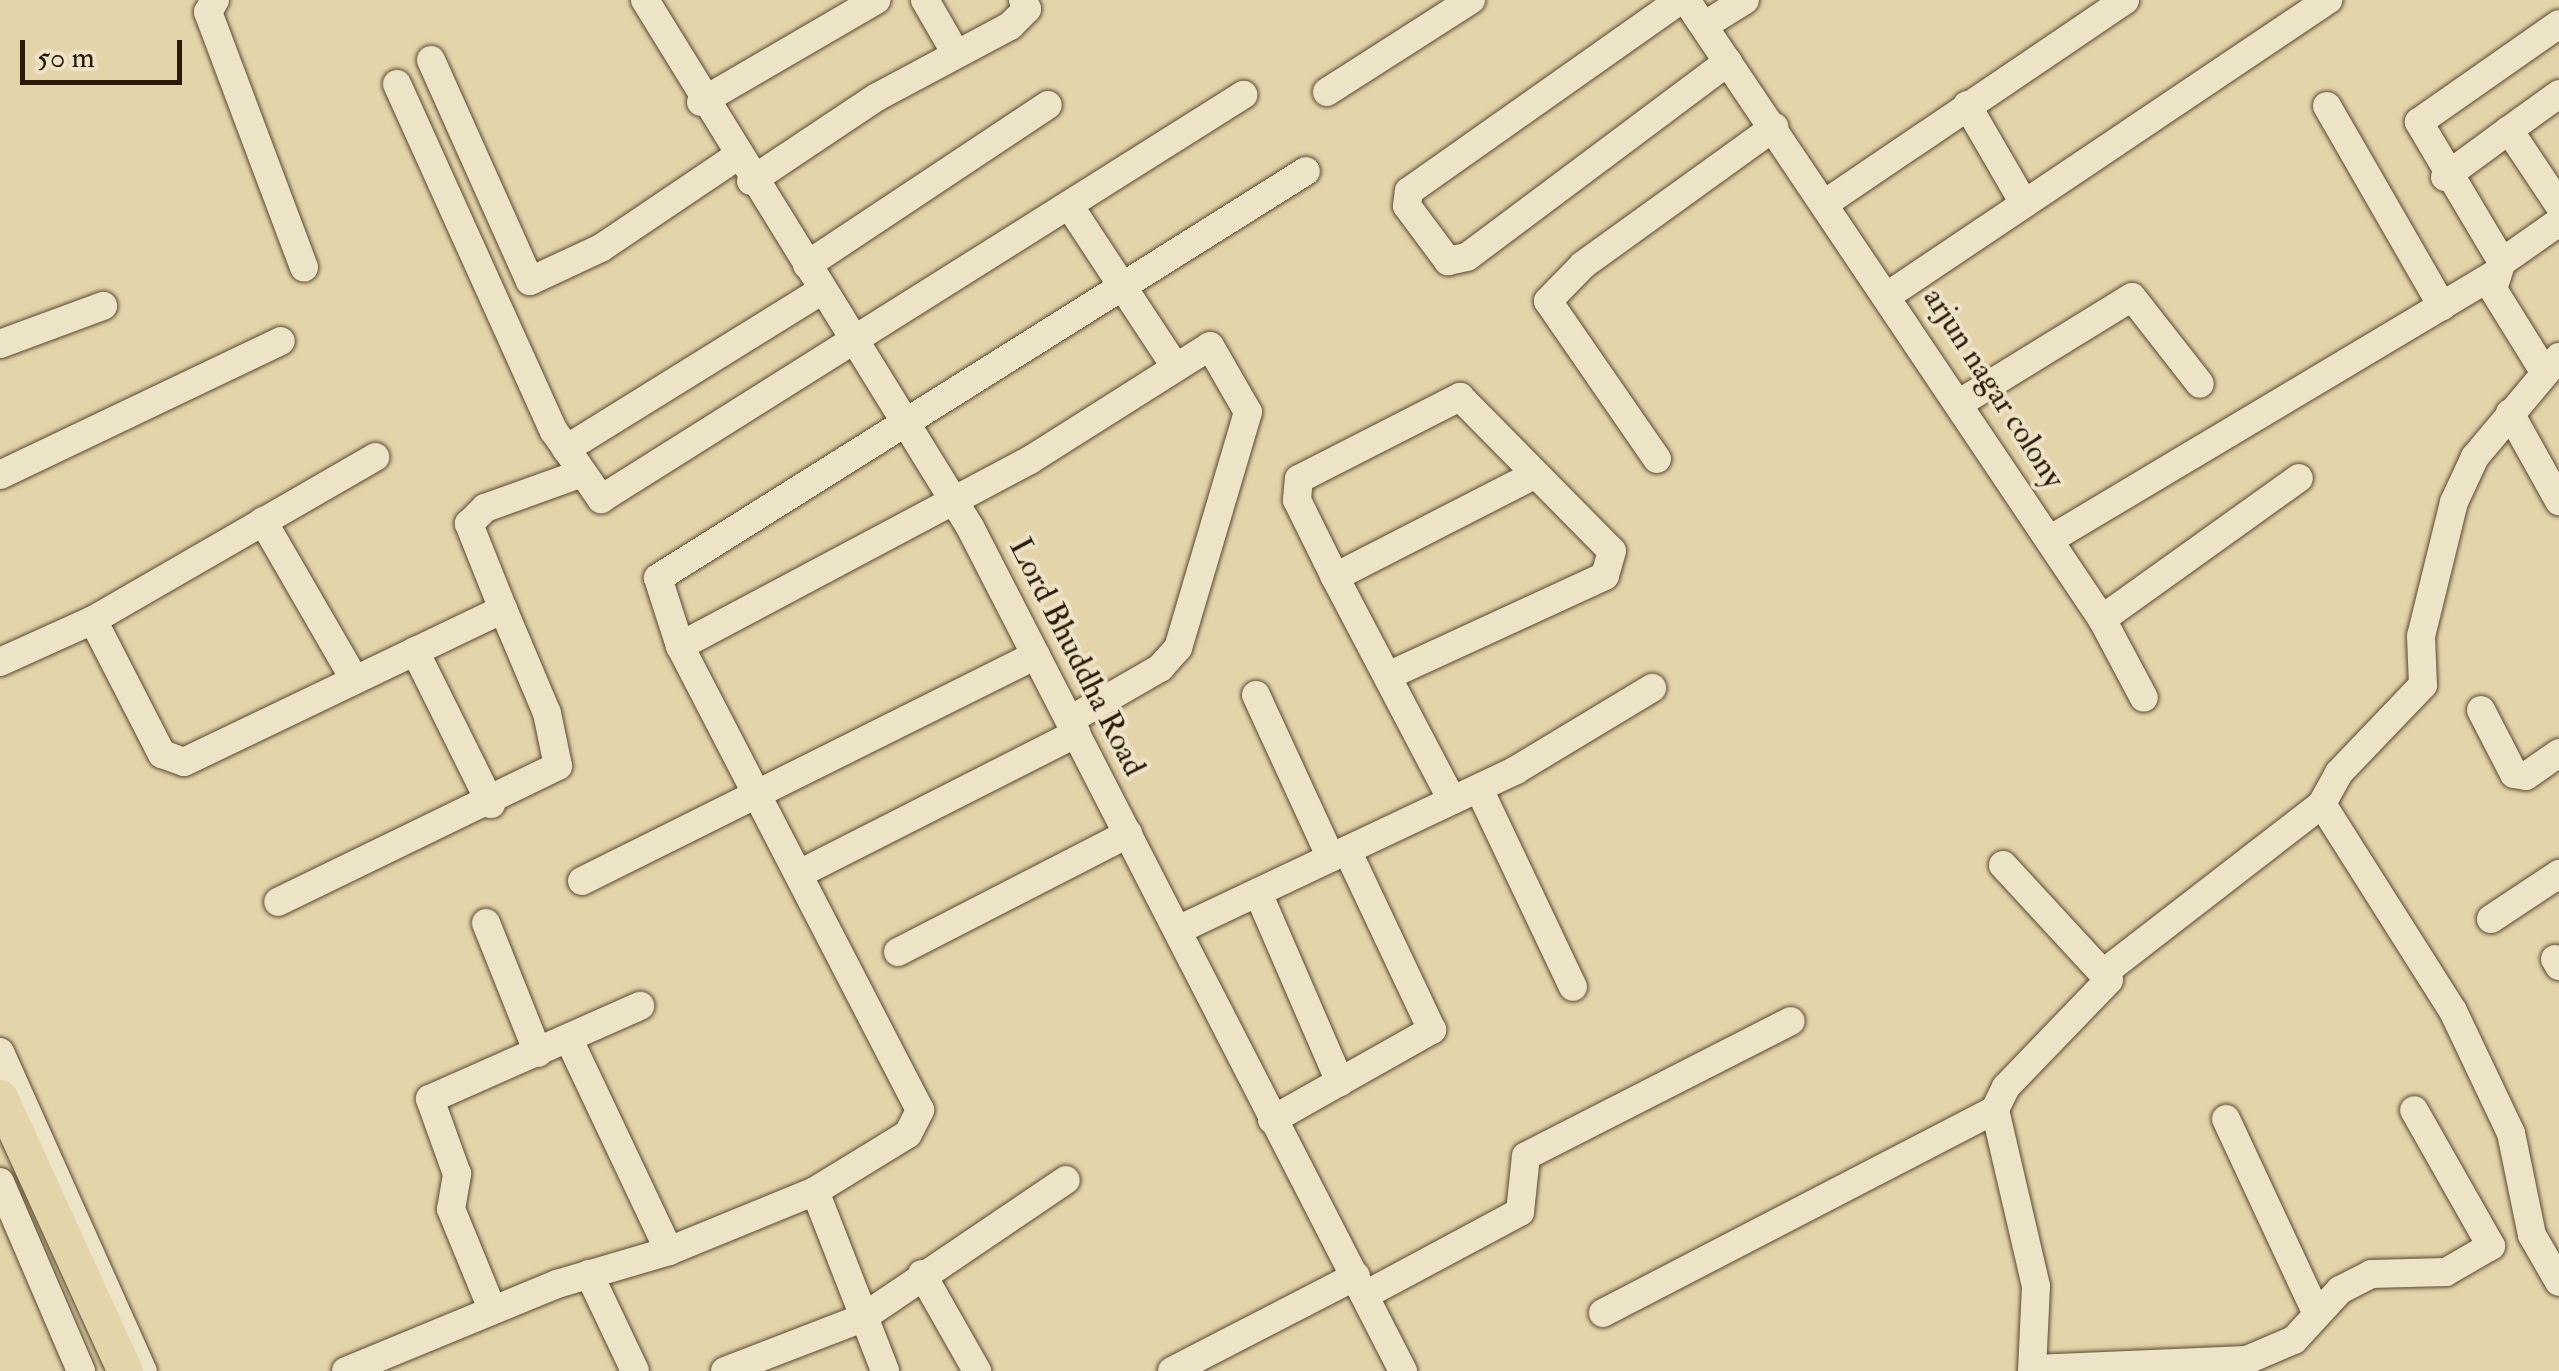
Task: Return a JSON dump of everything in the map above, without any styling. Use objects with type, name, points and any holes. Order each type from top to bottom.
[{"type":"main road","points":[[0,1097],[124,1371]]},
{"type":"street","points":[[215,0],[208,12],[304,268]]},
{"type":"street","points":[[701,102],[876,0]]},
{"type":"street","points":[[925,0],[955,52]]},
{"type":"street","points":[[431,60],[521,271],[533,280],[601,248],[1022,18],[1023,0]]},
{"type":"street","points":[[1327,92],[1471,0]]},
{"type":"street","points":[[1683,0],[1409,191],[1407,206],[1448,261],[1467,257],[1728,62]]},
{"type":"street","name":"arjun nagar colony","points":[[1683,0],[1705,25],[1963,401],[2102,619],[2144,698]]},
{"type":"street","points":[[1705,25],[1745,0]]},
{"type":"street","points":[[1827,202],[2124,0]]},
{"type":"street","points":[[1890,294],[2022,200],[2328,0]]},
{"type":"street","name":"Lord Bhuddha Road","points":[[649,1],[701,102],[952,500],[1180,929],[1272,1120],[1403,1371]]},
{"type":"street","points":[[2106,971],[2322,804],[2339,773],[2423,685],[2421,636],[2454,502],[2510,414],[2552,364],[2499,305],[2499,268],[2445,177],[2420,118],[2559,24]]},
{"type":"street","points":[[396,84],[566,450],[604,497],[856,345],[1243,95]]},
{"type":"street","points":[[2445,177],[2559,94]]},
{"type":"street","points":[[807,265],[1048,104]]},
{"type":"street","points":[[1966,105],[2022,200]]},
{"type":"street","points":[[2327,106],[2442,306]]},
{"type":"street","points":[[1657,459],[1548,301],[1582,265],[1774,126]]},
{"type":"street","points":[[2509,130],[2559,205]]},
{"type":"street","points":[[346,1371],[492,1309],[669,1250],[815,1191],[908,1134],[920,1110],[802,873],[680,646],[658,578],[1306,171]]},
{"type":"street","points":[[1069,205],[1174,365]]},
{"type":"street","points":[[2051,540],[2442,306],[2559,222]]},
{"type":"street","points":[[492,296],[521,271]]},
{"type":"street","points":[[566,450],[822,290]]},
{"type":"street","points":[[1963,401],[2132,297],[2200,384]]},
{"type":"street","points":[[0,344],[103,306]]},
{"type":"street","points":[[0,475],[281,341]]},
{"type":"street","points":[[680,646],[952,500],[1210,346],[1247,400],[1205,564],[1172,657],[1074,726],[802,873]]},
{"type":"street","points":[[1388,676],[1612,569],[1612,552],[1460,396],[1303,475],[1294,492],[1335,577],[1452,800]]},
{"type":"street","points":[[2510,414],[2559,501]]},
{"type":"street","points":[[0,662],[93,620],[375,457]]},
{"type":"street","points":[[278,902],[548,777],[561,753],[470,524],[485,508],[582,473]]},
{"type":"street","points":[[1335,577],[1534,475]]},
{"type":"street","points":[[2102,619],[2300,478]]},
{"type":"street","points":[[263,521],[353,677]]},
{"type":"street","points":[[93,620],[172,760],[503,609]]},
{"type":"street","points":[[415,651],[491,804]]},
{"type":"street","points":[[582,881],[1036,655]]},
{"type":"street","points":[[1180,929],[1479,789],[1652,688]]},
{"type":"street","points":[[1256,695],[1433,1024],[1424,1041],[1272,1120]]},
{"type":"street","points":[[2481,710],[2514,774],[2526,776],[2559,753]]},
{"type":"street","points":[[1479,789],[1573,987]]},
{"type":"street","points":[[2322,804],[2453,1012],[2511,1133],[2532,1235],[2559,1282]]},
{"type":"street","points":[[898,952],[1128,834]]},
{"type":"street","points":[[2003,865],[2106,971],[2106,991],[2006,1087],[1996,1110],[2036,1286],[2032,1370],[2179,1366],[2269,1353],[2371,1274],[2446,1272],[2491,1246],[2532,1235]]},
{"type":"street","points":[[2491,919],[2559,874]]},
{"type":"street","points":[[1259,895],[1340,1082]]},
{"type":"street","points":[[486,923],[538,1053]]},
{"type":"street","points":[[492,1309],[451,1209],[456,1174],[428,1103],[640,1006]]},
{"type":"street","points":[[1172,1371],[1520,1212],[1526,1156],[1791,1021]]},
{"type":"street","points":[[568,1040],[669,1250]]},
{"type":"street","points":[[0,1052],[144,1371]]},
{"type":"street","points":[[1603,1313],[1996,1110]]},
{"type":"street","points":[[2414,1110],[2491,1246]]},
{"type":"street","points":[[2226,1118],[2318,1314]]},
{"type":"street","points":[[740,1368],[862,1318],[1066,1180]]},
{"type":"street","points":[[0,1182],[81,1371]]},
{"type":"street","points":[[815,1191],[885,1371]]},
{"type":"street","points":[[589,1274],[635,1371]]},
{"type":"street","points":[[922,1274],[978,1371]]}]
